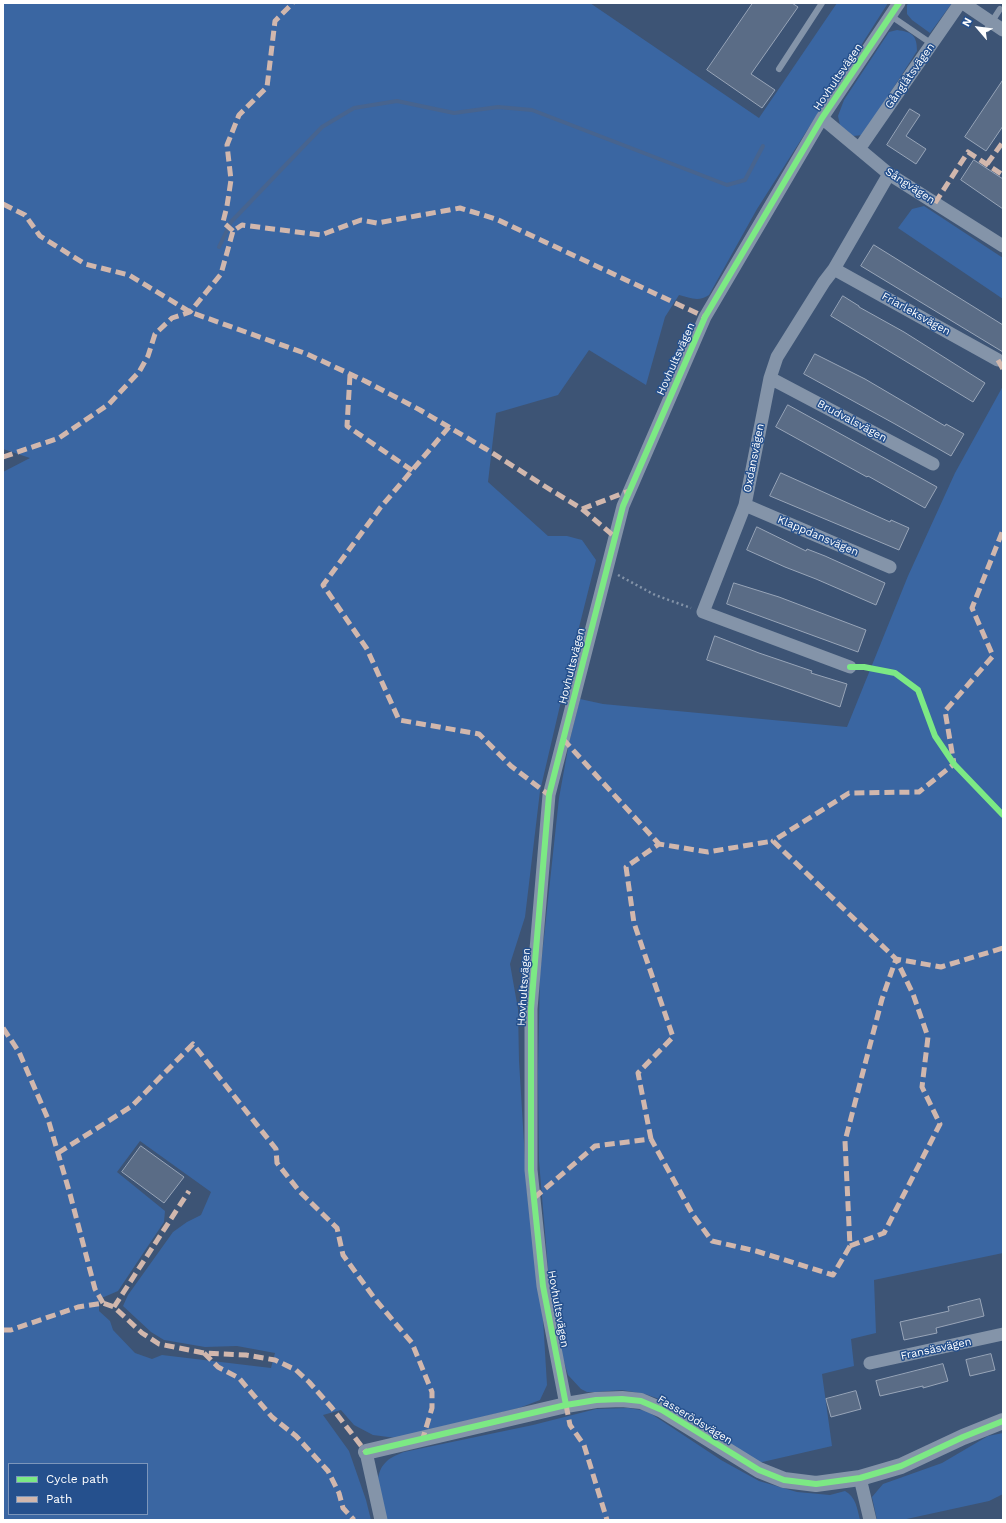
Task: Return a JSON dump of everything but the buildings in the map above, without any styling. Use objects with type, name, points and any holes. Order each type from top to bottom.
[{"type":"street","name":"Hovhultsvägen","points":[[566,1405],[542,1286],[531,1170],[531,1009],[549,795],[623,506],[705,317],[822,118],[899,3]]},
{"type":"street","points":[[962,3],[989,25],[1003,30]]},
{"type":"street","name":"Gånglåtsvägen","points":[[859,149],[962,3]]},
{"type":"street","name":"Sångvägen","points":[[822,118],[889,174],[1003,246]]},
{"type":"street","name":"Oxdansvägen","points":[[703,612],[745,505],[770,378],[777,357],[824,282],[834,269],[889,174]]},
{"type":"street","name":"Friarleksvägen","points":[[834,269],[998,360]]},
{"type":"street","name":"Brudvalsvägen","points":[[770,378],[933,464]]},
{"type":"street","name":"Klappdansvägen","points":[[745,505],[890,567]]},
{"type":"street","points":[[703,612],[850,667]]},
{"type":"street","name":"Fransäsvägen","points":[[870,1363],[1003,1334]]},
{"type":"street","name":"Fasserödsvägen","points":[[366,1452],[566,1405],[596,1400],[622,1399],[641,1401],[662,1410],[759,1470],[784,1480],[816,1484],[860,1478],[901,1466],[963,1437],[1003,1421]]},
{"type":"street","points":[[366,1452],[381,1520]]},
{"type":"street","points":[[860,1478],[870,1520]]},
{"type":"lane","points":[[778,69],[822,3]]},
{"type":"lane","points":[[989,25],[1000,9]]},
{"type":"lane","points":[[891,16],[932,44]]},
{"type":"path","points":[[607,569],[655,595],[703,612]]},
{"type":"shaded area","points":[[3,3],[590,3],[759,118],[837,3],[888,3],[757,209],[709,295],[698,299],[679,295],[665,317],[646,385],[589,350],[558,395],[496,413],[488,482],[548,536],[567,536],[582,540],[596,560],[540,791],[525,917],[510,964],[518,1009],[519,1061],[527,1192],[543,1319],[547,1385],[540,1400],[519,1408],[396,1438],[373,1435],[354,1425],[341,1410],[323,1415],[349,1451],[366,1500],[371,1520],[3,1520],[3,472],[30,458],[3,449]],"holes":[[[140,1141],[211,1192],[201,1215],[187,1222],[173,1232],[128,1295],[123,1306],[151,1332],[164,1340],[205,1347],[237,1346],[275,1353],[271,1368],[162,1355],[152,1359],[135,1353],[113,1330],[110,1321],[99,1311],[99,1297],[104,1297],[118,1291],[164,1222],[165,1211],[117,1172]]]},
{"type":"shaded area","points":[[909,3],[952,3],[930,33],[912,20],[907,14],[907,5]]},
{"type":"shaded area","points":[[897,30],[913,35],[916,41],[917,51],[863,135],[853,136],[840,125],[838,116],[844,100],[889,32]]},
{"type":"shaded area","points":[[924,206],[1003,258],[1003,299],[898,228],[912,209]]},
{"type":"shaded area","points":[[1003,386],[1003,1253],[874,1280],[876,1333],[851,1339],[854,1366],[822,1374],[832,1446],[758,1463],[668,1402],[645,1394],[622,1390],[587,1392],[581,1389],[568,1375],[558,1342],[551,1304],[539,1161],[538,1072],[540,974],[559,798],[569,743],[580,699],[603,704],[847,727],[908,576],[955,473]]},
{"type":"shaded area","points":[[628,1408],[647,1411],[721,1460],[759,1481],[797,1492],[830,1495],[845,1491],[852,1496],[857,1507],[860,1520],[386,1520],[378,1489],[378,1481],[382,1467],[395,1456],[404,1452],[533,1425],[596,1409]]},
{"type":"shaded area","points":[[1003,1433],[1003,1494],[989,1501],[902,1520],[877,1520],[872,1497],[883,1484],[942,1463],[988,1436]]},
{"type":"waterway","points":[[219,247],[231,222],[322,127],[354,108],[397,101],[454,113],[498,107],[532,110],[727,185],[745,180],[763,146]]},
{"type":"marked path","points":[[233,231],[223,222],[231,180],[227,145],[239,115],[267,87],[275,21],[293,3]]},
{"type":"marked path","points":[[987,164],[1003,142]]},
{"type":"marked path","points":[[935,203],[968,152],[1003,175]]},
{"type":"marked path","points":[[3,204],[25,215],[40,236],[85,264],[129,275],[190,312],[307,354],[365,381],[420,410],[582,509],[615,537]]},
{"type":"marked path","points":[[3,457],[59,438],[109,404],[139,372],[148,356],[155,334],[172,318],[190,312],[221,274],[233,231],[242,225],[321,235],[361,220],[377,223],[460,208],[496,219],[705,317]]},
{"type":"marked path","points":[[998,360],[1003,369]]},
{"type":"marked path","points":[[350,375],[347,426],[413,471]]},
{"type":"marked path","points":[[449,427],[380,508],[323,585],[367,649],[399,720],[479,734],[511,766],[549,795]]},
{"type":"marked path","points":[[582,509],[629,491]]},
{"type":"marked path","points":[[534,1198],[595,1146],[651,1139],[693,1215],[712,1241],[756,1251],[833,1275],[850,1246],[845,1141],[882,999],[896,959],[773,841],[849,793],[919,792],[954,764],[945,711],[993,656],[972,608],[1003,530]]},
{"type":"marked path","points":[[563,739],[659,844]]},
{"type":"marked path","points":[[651,1139],[638,1073],[673,1037],[634,923],[626,867],[659,844],[708,852],[773,841]]},
{"type":"marked path","points":[[850,1246],[884,1233],[940,1124],[922,1087],[928,1037],[913,994],[896,959],[941,967],[1003,948]]},
{"type":"marked path","points":[[3,1028],[19,1052],[48,1119],[70,1194],[95,1289],[103,1303]]},
{"type":"marked path","points":[[58,1153],[132,1106],[193,1044],[276,1149],[277,1163],[300,1192],[337,1228],[343,1255],[375,1299],[412,1343],[432,1392],[432,1408],[423,1438]]},
{"type":"marked path","points":[[114,1307],[189,1191]]},
{"type":"marked path","points":[[3,1330],[11,1330],[78,1307],[103,1303],[114,1307],[142,1333],[159,1344],[204,1353],[246,1355],[275,1360],[296,1370],[309,1382],[332,1408],[366,1452]]},
{"type":"marked path","points":[[204,1353],[218,1367],[239,1378],[272,1417],[296,1436],[328,1471],[339,1493],[343,1508],[354,1520]]},
{"type":"marked path","points":[[566,1405],[570,1425],[584,1445],[607,1520]]},
{"type":"cycle path","points":[[566,1405],[543,1286],[531,1170],[531,1009],[549,795],[623,506],[705,317],[822,118],[899,3]]},
{"type":"cycle path","points":[[850,667],[864,667],[895,673],[918,690],[935,736],[954,764],[1003,815]]},
{"type":"cycle path","points":[[366,1452],[566,1405],[596,1400],[622,1399],[641,1401],[662,1410],[759,1470],[784,1480],[816,1484],[860,1478],[901,1466],[963,1437],[1003,1421]]}]
